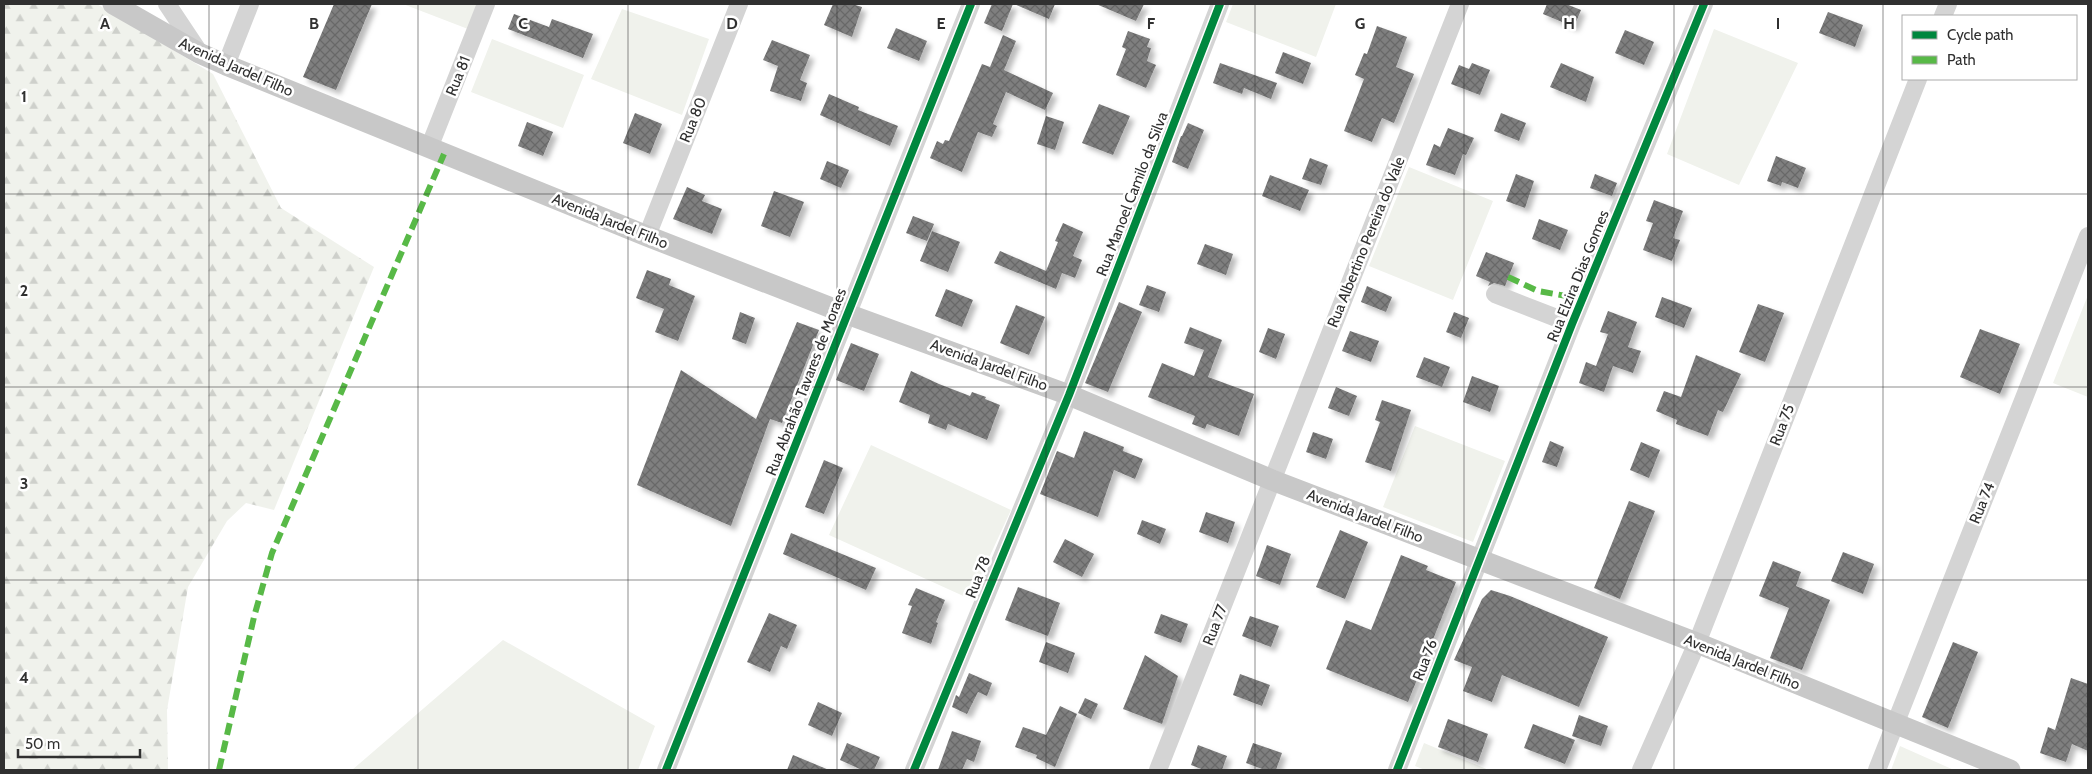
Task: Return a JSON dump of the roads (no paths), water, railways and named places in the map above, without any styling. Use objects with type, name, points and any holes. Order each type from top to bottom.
[{"type":"main road","name":"Avenida Jardel Filho","points":[[113,4],[199,53],[429,148],[847,314],[1069,395],[1272,480],[1697,643],[1895,725],[2010,770]]},
{"type":"street","points":[[168,4],[199,53]]},
{"type":"street","points":[[226,65],[250,4]]},
{"type":"street","name":"Rua 81","points":[[429,148],[486,4]]},
{"type":"street","name":"Rua 80","points":[[647,236],[739,4]]},
{"type":"street","name":"Rua Abrahão Tavares de Moraes","points":[[666,770],[766,524],[847,314],[971,4]]},
{"type":"street","name":"Rua Manoel Camilo da Silva","points":[[1069,395],[1220,4]]},
{"type":"street","name":"Rua Albertino Pereira do Vale","points":[[1272,480],[1460,4]]},
{"type":"street","name":"Rua Elzira Dias Gomes","points":[[1479,560],[1572,324],[1704,4]]},
{"type":"street","name":"Rua 75","points":[[1641,770],[1697,643],[1918,80]]},
{"type":"street","name":"Rua 74","points":[[1877,770],[2088,236]]},
{"type":"street","points":[[1495,294],[1572,324]]},
{"type":"street","name":"Rua 78","points":[[914,770],[1069,395]]},
{"type":"street","name":"Rua 77","points":[[1158,770],[1272,480]]},
{"type":"street","name":"Rua 76","points":[[1397,770],[1479,560]]}]
